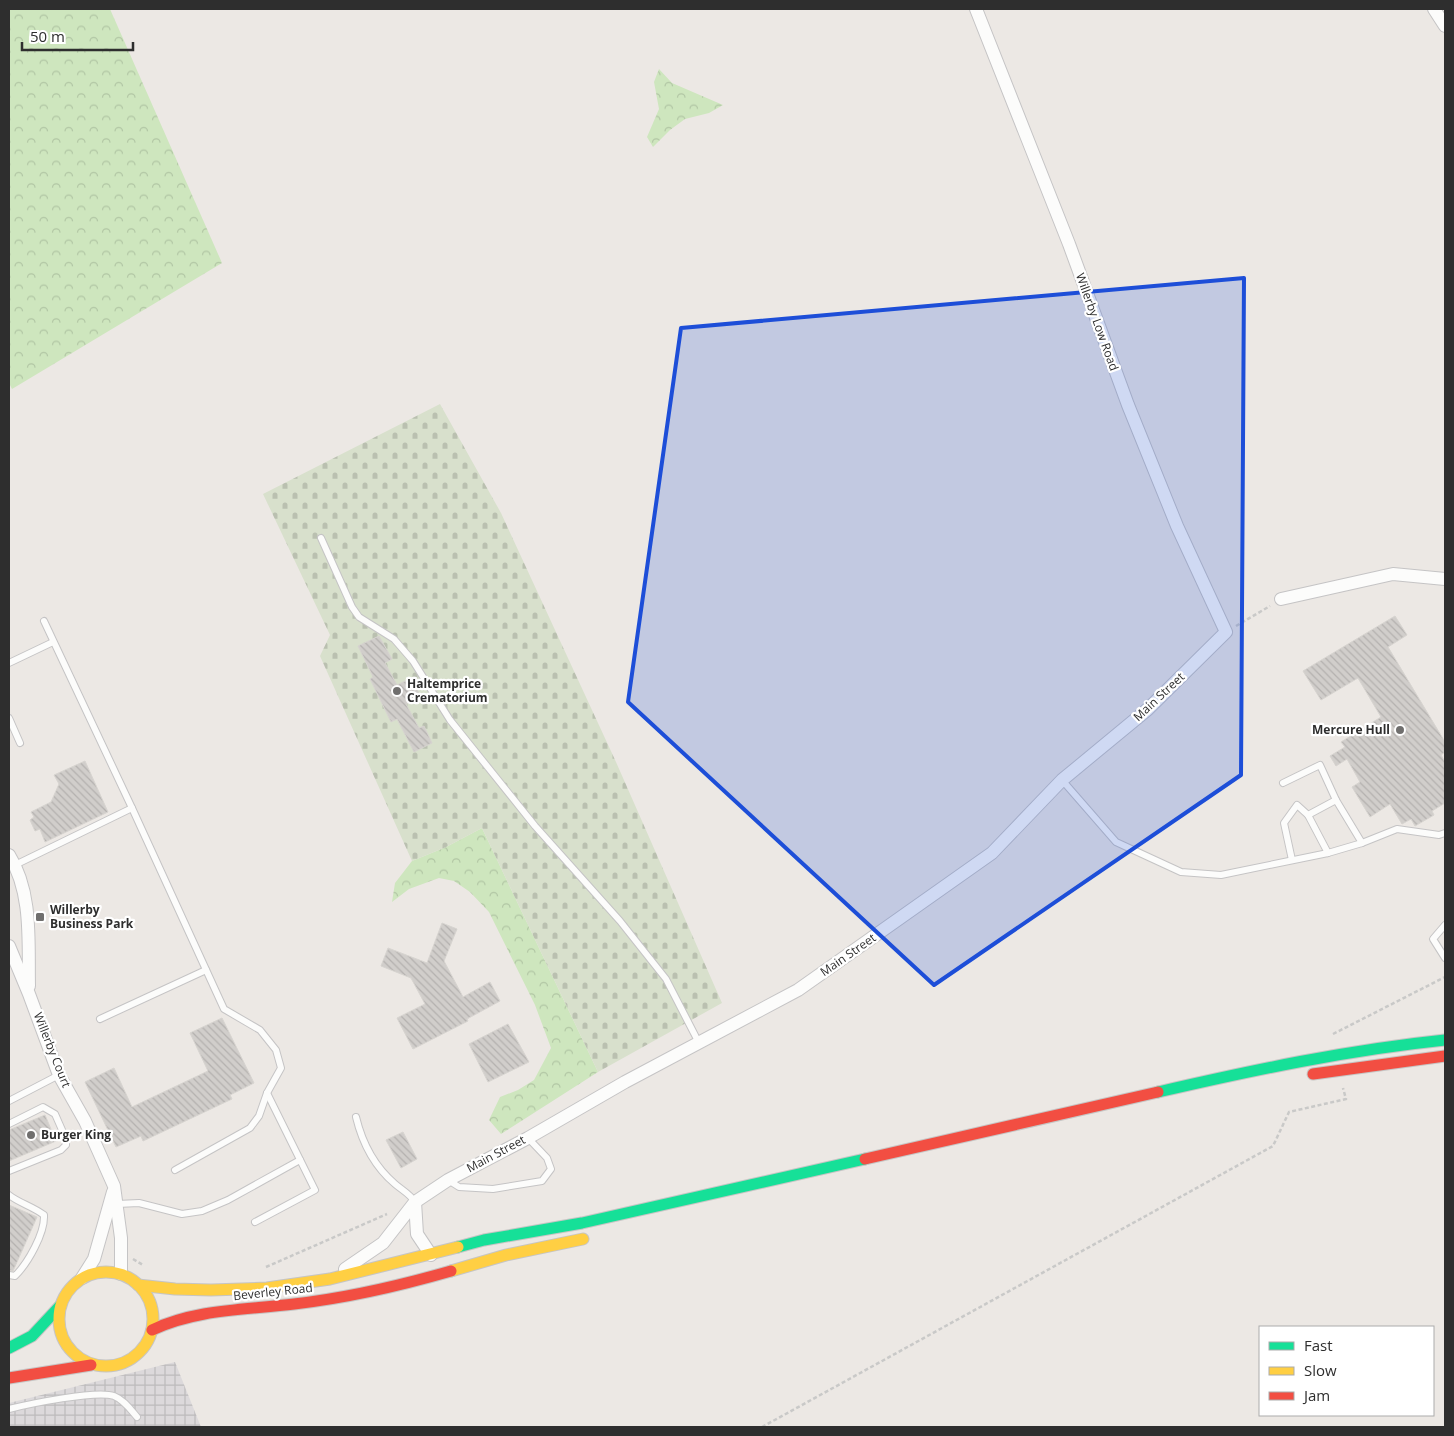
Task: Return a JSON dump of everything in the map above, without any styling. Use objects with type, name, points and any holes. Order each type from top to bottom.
[{"type":"highway","name":"Beverley Road","points":[[138,1284],[175,1289],[211,1290],[267,1288],[330,1279],[484,1240],[592,1221],[1206,1081],[1344,1052],[1445,1040]]},
{"type":"highway","points":[[1301,1076],[1445,1056]]},
{"type":"highway","name":"Beverley Road","points":[[152,1330],[171,1322],[215,1312],[296,1304],[397,1287],[506,1255],[598,1236]]},
{"type":"highway","points":[[9,1378],[91,1365],[107,1367],[122,1364],[136,1356],[146,1344],[152,1330],[153,1313],[148,1298],[138,1284],[121,1274],[101,1272],[82,1278],[72,1285],[60,1306],[58,1321],[60,1335],[68,1348],[78,1358],[91,1365]]},
{"type":"highway","points":[[9,1348],[32,1336],[60,1306]]},
{"type":"street","name":"Willerby Low Road","points":[[976,9],[1069,244],[1128,405],[1177,526],[1226,632]]},
{"type":"street","points":[[1434,9],[1445,26]]},
{"type":"street","points":[[1281,600],[1393,574],[1445,579]]},
{"type":"street","name":"Main Street","points":[[330,1279],[383,1243],[415,1202],[448,1180],[528,1138],[625,1082],[798,990],[992,853],[1062,780],[1148,709],[1226,632]]},
{"type":"street","name":"Willerby Court","points":[[12,860],[25,893],[29,994]]},
{"type":"street","name":"Willerby Court","points":[[9,946],[59,1075],[85,1121],[114,1186],[121,1251],[121,1274]]},
{"type":"street","points":[[82,1278],[94,1259],[114,1186]]},
{"type":"street","points":[[415,1202],[417,1234],[431,1254]]},
{"type":"lane","points":[[321,538],[355,612],[394,639],[413,661],[450,720],[534,826],[620,921],[666,979],[699,1043]]},
{"type":"lane","points":[[44,621],[224,1009],[260,1030],[276,1050],[281,1068],[267,1093],[259,1116],[250,1128],[174,1170]]},
{"type":"lane","points":[[9,664],[53,642]]},
{"type":"lane","points":[[9,718],[20,743]]},
{"type":"lane","points":[[1283,783],[1320,765],[1336,800],[1362,842]]},
{"type":"lane","points":[[1062,780],[1116,842],[1181,872],[1221,875],[1328,853],[1397,829],[1439,835],[1445,833]]},
{"type":"lane","points":[[1308,815],[1336,800]]},
{"type":"lane","points":[[1292,860],[1284,823],[1297,805],[1308,815],[1328,853]]},
{"type":"lane","points":[[12,860],[132,808]]},
{"type":"lane","points":[[1445,924],[1432,939],[1445,958]]},
{"type":"lane","points":[[100,1019],[206,970]]},
{"type":"lane","points":[[9,1101],[59,1075]]},
{"type":"lane","points":[[255,1222],[315,1190],[267,1093]]},
{"type":"lane","points":[[9,1124],[43,1107],[55,1114],[66,1139],[66,1145],[61,1150],[9,1171]]},
{"type":"lane","points":[[356,1117],[359,1130],[372,1157],[394,1184],[412,1197],[415,1202]]},
{"type":"lane","points":[[448,1180],[459,1187],[493,1188],[542,1181],[551,1169],[547,1158],[528,1138]]},
{"type":"lane","points":[[116,1204],[139,1203],[182,1214],[202,1211],[228,1200],[300,1160]]},
{"type":"lane","points":[[9,1195],[34,1207],[44,1215],[44,1224],[25,1265],[15,1276],[9,1275]]},
{"type":"lane","points":[[9,1409],[60,1399],[96,1395],[113,1396],[124,1403],[137,1417]]},
{"type":"path","points":[[1226,632],[1281,600]]},
{"type":"path","points":[[1329,1037],[1445,977]]},
{"type":"path","points":[[762,1427],[1273,1146],[1289,1112],[1346,1100],[1338,1070]]},
{"type":"path","points":[[261,1270],[388,1214]]},
{"type":"path","points":[[121,1251],[144,1266]]},
{"type":"highlighted area","points":[[1244,278],[1241,775],[934,985],[628,702],[681,328]]},
{"type":"shaded area","points":[[175,1362],[201,1427],[9,1427],[9,1403]]},
{"type":"green space","points":[[9,9],[110,9],[222,263],[12,389],[9,383]]},
{"type":"green space","points":[[659,69],[672,83],[723,105],[709,113],[685,119],[670,130],[653,147],[647,137],[659,109],[654,82]]},
{"type":"green space","points":[[440,404],[501,513],[616,762],[722,1003],[598,1072],[482,828],[446,847],[412,861],[320,656],[330,635],[263,494]]},
{"type":"green space","points":[[482,828],[598,1072],[501,1134],[489,1120],[500,1097],[518,1090],[534,1080],[551,1048],[535,1005],[489,912],[470,892],[454,881],[439,878],[409,889],[392,902],[395,883],[412,861],[446,847]]},
{"type":"building","name":"Mercure Hull","points":[[1395,616],[1407,635],[1388,647],[1445,742],[1445,752],[1441,755],[1445,762],[1445,803],[1432,811],[1434,815],[1415,826],[1411,819],[1402,824],[1390,804],[1370,817],[1352,787],[1360,782],[1347,759],[1336,766],[1330,756],[1345,747],[1341,742],[1381,717],[1358,678],[1321,700],[1303,671]]},
{"type":"building","points":[[379,636],[392,659],[385,663],[397,685],[411,678],[421,697],[406,704],[419,728],[424,726],[432,743],[414,752],[397,719],[391,722],[370,679],[373,677],[358,646]]},
{"type":"building","points":[[85,761],[108,812],[45,842],[40,829],[35,831],[30,820],[34,817],[31,812],[51,802],[59,784],[54,775]]},
{"type":"building","points":[[442,923],[457,929],[444,961],[463,997],[490,982],[500,1001],[467,1019],[468,1021],[413,1049],[397,1018],[425,1004],[411,978],[381,966],[388,948],[427,963]]},
{"type":"building","points":[[222,1018],[254,1083],[230,1095],[232,1099],[143,1141],[141,1136],[116,1147],[85,1082],[114,1068],[132,1107],[208,1071],[190,1033]]},
{"type":"building","points":[[508,1024],[529,1062],[488,1082],[469,1044]]},
{"type":"building","name":"Burger King","points":[[45,1115],[56,1141],[9,1161],[9,1130]]},
{"type":"building","points":[[403,1132],[417,1159],[401,1168],[386,1140]]},
{"type":"building","points":[[9,1205],[37,1217],[13,1271],[9,1270]]},
{"type":"traffic: fast","points":[[1158,1092],[1301,1062],[1373,1049],[1445,1040]]},
{"type":"traffic: fast","points":[[458,1247],[484,1240],[582,1223],[865,1159]]},
{"type":"traffic: fast","points":[[9,1348],[32,1336],[60,1306]]},
{"type":"traffic: slow","points":[[451,1271],[506,1255],[583,1239]]},
{"type":"traffic: slow","points":[[138,1285],[211,1290],[267,1288],[330,1279],[458,1247]]},
{"type":"traffic: slow","points":[[97,1272],[115,1272],[140,1285],[150,1301],[153,1319],[150,1337],[140,1353],[115,1366],[97,1366],[72,1353],[59,1328],[59,1310],[72,1285],[97,1272]]},
{"type":"traffic: jam","points":[[1313,1074],[1445,1056]]},
{"type":"traffic: jam","points":[[865,1159],[1158,1092]]},
{"type":"traffic: jam","points":[[152,1330],[169,1323],[204,1314],[353,1295],[451,1271]]},
{"type":"traffic: jam","points":[[9,1378],[91,1365]]},
{"type":"place","name":"Haltemprice Crematorium","points":[[397,691]]},
{"type":"place","name":"Mercure Hull","points":[[1400,730]]},
{"type":"place","name":"Willerby Business Park","points":[[40,917]]},
{"type":"place","name":"Burger King","points":[[31,1135]]}]
